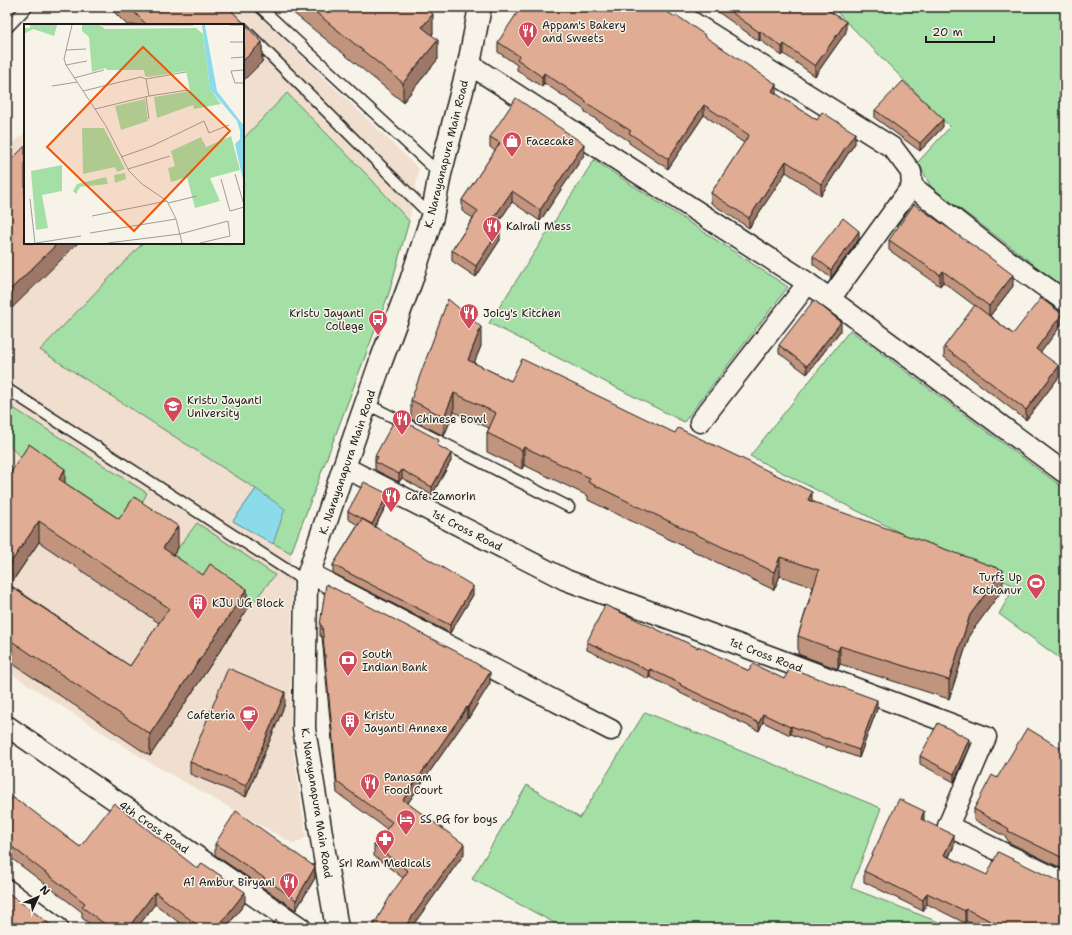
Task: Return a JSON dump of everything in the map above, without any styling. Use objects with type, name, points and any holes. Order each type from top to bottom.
[{"type":"street","name":"K. Narayanapura Main Road","points":[[337,928],[304,729],[308,577],[344,467],[411,281],[432,216],[440,174],[469,64],[480,7]]},
{"type":"street","points":[[668,7],[893,148],[911,172],[912,186],[830,299]]},
{"type":"street","points":[[469,64],[808,283],[1065,473]]},
{"type":"street","points":[[912,186],[1000,255],[1065,301]]},
{"type":"street","points":[[700,422],[808,283]]},
{"type":"street","name":"1st Cross Road","points":[[344,467],[566,580],[986,737],[948,826],[1065,883]]},
{"type":"street","points":[[308,577],[611,730]]},
{"type":"street","name":"4th Cross Road","points":[[7,726],[300,928]]},
{"type":"street","points":[[7,890],[58,928]]},
{"type":"lane","points":[[7,28],[27,7]]},
{"type":"lane","points":[[260,7],[440,174]]},
{"type":"lane","points":[[244,29],[432,216]]},
{"type":"lane","points":[[7,389],[308,577]]},
{"type":"lane","points":[[367,404],[569,507]]},
{"type":"shaded area","name":"Kristu Jayanti University","points":[[148,7],[251,7],[419,169],[409,221],[389,293],[291,553],[292,589],[290,729],[306,837],[294,844],[147,761],[7,671],[7,150],[24,133],[24,244],[244,244],[244,24]]},
{"type":"green space","points":[[832,7],[1065,7],[1065,288],[931,187],[918,162],[950,127]]},
{"type":"green space","points":[[287,93],[372,180],[409,221],[389,293],[291,553],[233,521],[256,489],[40,350],[142,244],[244,244],[244,138]]},
{"type":"green space","points":[[594,160],[788,287],[684,422],[489,323]]},
{"type":"green space","points":[[850,330],[1065,489],[1065,662],[999,614],[1015,586],[930,548],[750,456]]},
{"type":"green space","points":[[7,404],[147,493],[134,518],[119,540],[29,466],[7,443]]},
{"type":"green space","points":[[197,523],[275,575],[247,610],[163,570]]},
{"type":"green space","points":[[645,712],[881,808],[851,888],[954,928],[564,928],[472,879],[527,785],[580,818]]},
{"type":"water","points":[[256,489],[285,509],[273,544],[233,521]]},
{"type":"building","points":[[129,7],[143,7],[145,10],[150,12],[157,7],[228,7],[262,42],[244,60],[244,24],[146,24]]},
{"type":"building","points":[[309,7],[424,7],[433,14],[422,27],[438,40],[403,83]]},
{"type":"building","points":[[521,7],[660,7],[675,17],[676,15],[705,35],[704,36],[776,84],[772,91],[817,120],[822,112],[855,133],[821,184],[786,161],[749,218],[711,193],[749,135],[704,105],[668,159],[629,133],[631,131],[585,102],[586,101],[544,73],[542,77],[517,59],[519,56],[498,42]]},
{"type":"building","points":[[724,7],[824,7],[846,22],[815,66],[784,44],[782,47]]},
{"type":"building","points":[[903,81],[943,119],[920,143],[875,110]]},
{"type":"building","points":[[516,98],[584,144],[540,210],[512,191],[491,222],[500,229],[476,266],[452,250],[478,211],[462,200],[500,143],[490,137]]},
{"type":"building","points":[[24,147],[24,244],[57,244],[7,293],[7,164]]},
{"type":"building","points":[[914,204],[1013,275],[989,306],[943,271],[940,275],[889,240]]},
{"type":"building","points":[[843,218],[859,231],[831,270],[813,256]]},
{"type":"building","points":[[1041,298],[1062,314],[1036,349],[1059,366],[1026,410],[944,347],[975,305],[1013,334]]},
{"type":"building","points":[[448,299],[481,327],[468,360],[511,381],[522,359],[675,433],[678,428],[812,492],[808,500],[1003,570],[970,615],[949,680],[840,646],[838,651],[798,636],[819,570],[780,557],[774,572],[625,500],[588,482],[590,478],[524,447],[522,450],[487,433],[496,413],[454,393],[444,417],[411,400]]},
{"type":"building","points":[[814,300],[841,322],[807,366],[779,345]]},
{"type":"building","points":[[394,421],[405,427],[407,423],[439,440],[437,445],[451,453],[432,487],[402,470],[399,474],[375,462],[378,457],[375,456]]},
{"type":"building","name":"KJU UG Block","points":[[29,444],[65,469],[59,479],[119,519],[134,497],[178,526],[163,548],[203,575],[210,564],[247,589],[150,734],[7,638],[7,584],[130,666],[169,608],[39,521],[7,568],[7,474],[8,477]]},
{"type":"building","points":[[364,482],[388,494],[372,524],[348,511]]},
{"type":"building","points":[[362,519],[473,586],[450,625],[333,565]]},
{"type":"building","points":[[326,584],[461,654],[490,672],[468,708],[467,707],[403,800],[464,844],[404,928],[372,928],[392,893],[408,871],[374,845],[392,822],[337,782],[322,626],[320,625]]},
{"type":"building","points":[[605,605],[698,648],[698,646],[749,671],[753,664],[784,679],[790,668],[877,700],[859,750],[791,726],[790,727],[763,714],[759,723],[650,669],[649,671],[587,642]]},
{"type":"building","points":[[228,668],[285,692],[246,786],[190,762]]},
{"type":"building","points":[[938,723],[969,739],[954,774],[920,756]]},
{"type":"building","points":[[1027,728],[1065,751],[1065,859],[1008,831],[1009,829],[1006,827],[974,809],[992,775],[997,778]]},
{"type":"building","points":[[7,793],[80,847],[114,803],[198,869],[202,863],[245,892],[217,928],[201,928],[155,892],[128,928],[110,928],[82,907],[85,903],[7,843]]},
{"type":"building","points":[[899,799],[924,811],[921,819],[954,835],[944,855],[987,875],[998,852],[1065,883],[1065,928],[1003,928],[966,909],[965,911],[927,893],[923,900],[864,871]]},
{"type":"building","points":[[236,811],[315,867],[296,900],[215,844]]},
{"type":"building","points":[[7,892],[51,925],[59,928],[7,928]]},
{"type":"building","points":[[276,920],[287,928],[272,928]]},
{"type":"place","name":"Appam's Bakery and Sweets","points":[[528,48]]},
{"type":"place","name":"Facecake","points":[[512,158]]},
{"type":"place","name":"Kairali Mess","points":[[492,243]]},
{"type":"place","name":"Joicy's Kitchen","points":[[469,330]]},
{"type":"place","name":"Kristu Jayanti College","points":[[378,336]]},
{"type":"place","name":"Kristu Jayanti University","points":[[173,423]]},
{"type":"place","name":"Chinese Bowl","points":[[402,436]]},
{"type":"place","name":"Cafe Zamorin","points":[[391,513]]},
{"type":"place","name":"Turfs Up Kothanur","points":[[1036,600]]},
{"type":"place","name":"KJU UG Block","points":[[198,620]]},
{"type":"place","name":"South Indian Bank","points":[[348,677]]},
{"type":"place","name":"Cafeteria","points":[[249,732]]},
{"type":"place","name":"Kristu Jayanti Annexe","points":[[350,738]]},
{"type":"place","name":"Panasam Food Court","points":[[370,800]]},
{"type":"place","name":"SS PG for boys","points":[[406,836]]},
{"type":"place","name":"Sri Ram Medicals","points":[[385,856]]},
{"type":"place","name":"A1 Ambur Biryani","points":[[289,899]]}]
